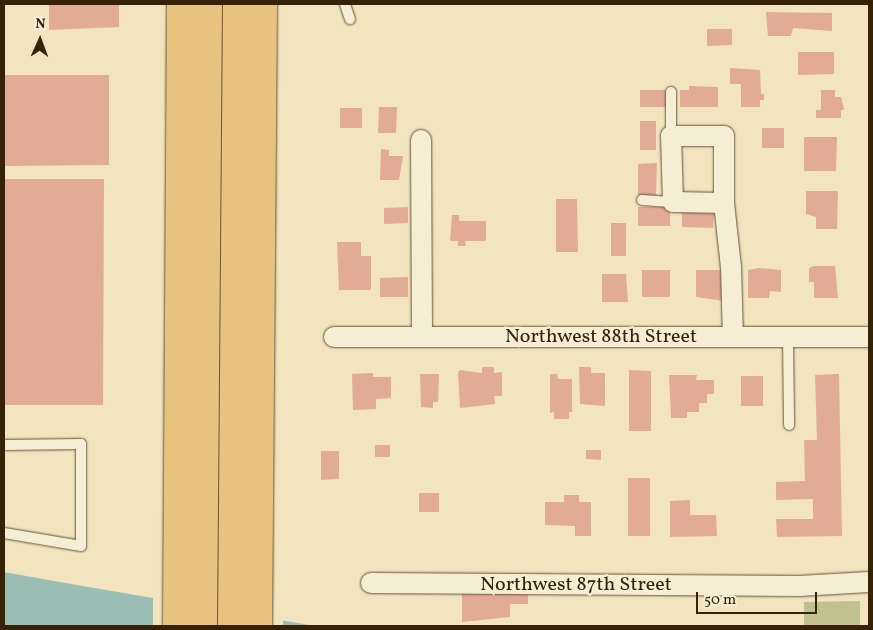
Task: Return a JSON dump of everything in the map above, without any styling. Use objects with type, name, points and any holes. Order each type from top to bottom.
[{"type":"highway","points":[[181,4],[190,592],[203,626]]},
{"type":"highway","points":[[177,626],[190,592],[208,4]]},
{"type":"highway","points":[[237,4],[250,609]]},
{"type":"highway","points":[[232,626],[250,609],[263,4]]},
{"type":"street","points":[[724,203],[673,202],[672,136],[724,136],[724,203],[731,267],[733,337]]},
{"type":"street","points":[[421,140],[422,337]]},
{"type":"street","name":"Northwest 88th Street","points":[[334,337],[869,337]]},
{"type":"street","name":"Northwest 87th Street","points":[[372,584],[799,586],[869,582]]},
{"type":"lane","points":[[345,4],[350,19]]},
{"type":"lane","points":[[671,92],[672,136]]},
{"type":"lane","points":[[642,200],[673,202]]},
{"type":"lane","points":[[788,337],[789,425]]},
{"type":"lane","points":[[4,445],[80,444],[81,546],[4,533]]},
{"type":"green space","points":[[860,601],[860,626],[804,626],[804,602]]},
{"type":"water","points":[[4,572],[71,584],[315,626],[4,626]]},
{"type":"pier","points":[[153,596],[283,618],[283,626],[153,626]]},
{"type":"building","points":[[49,4],[119,4],[119,27],[49,30]]},
{"type":"building","points":[[766,12],[832,13],[832,31],[793,28],[791,36],[768,36]]},
{"type":"building","points":[[707,29],[732,29],[732,45],[707,46]]},
{"type":"building","points":[[798,52],[834,52],[834,74],[798,75]]},
{"type":"building","points":[[730,68],[760,70],[761,94],[764,94],[764,100],[760,100],[760,107],[741,107],[741,84],[730,84]]},
{"type":"building","points":[[4,75],[109,75],[109,165],[4,166]]},
{"type":"building","points":[[689,86],[718,87],[718,107],[680,107],[680,90],[689,90]]},
{"type":"building","points":[[640,90],[666,90],[666,107],[640,107]]},
{"type":"building","points":[[821,90],[835,90],[835,97],[841,97],[844,110],[841,110],[841,118],[816,118],[816,110],[821,110]]},
{"type":"building","points":[[379,107],[397,107],[396,133],[378,133]]},
{"type":"building","points":[[340,108],[362,108],[362,128],[340,128]]},
{"type":"building","points":[[640,121],[656,121],[656,150],[640,150]]},
{"type":"building","points":[[762,128],[784,128],[784,148],[762,148]]},
{"type":"building","points":[[804,137],[837,137],[836,171],[804,171]]},
{"type":"building","points":[[381,149],[389,150],[389,156],[403,156],[399,180],[380,180]]},
{"type":"building","points":[[657,163],[656,195],[638,195],[638,164]]},
{"type":"building","points":[[4,179],[104,179],[103,405],[4,405]]},
{"type":"building","points":[[806,191],[838,191],[837,229],[816,229],[816,217],[806,214]]},
{"type":"building","points":[[556,199],[577,199],[578,252],[556,252]]},
{"type":"building","points":[[408,207],[408,223],[384,224],[384,208]]},
{"type":"building","points":[[638,207],[670,207],[670,226],[638,226]]},
{"type":"building","points":[[682,209],[714,210],[713,228],[682,227]]},
{"type":"building","points":[[452,215],[459,215],[459,221],[486,221],[486,241],[465,241],[466,246],[458,246],[458,241],[450,241]]},
{"type":"building","points":[[611,223],[626,223],[626,256],[611,256]]},
{"type":"building","points":[[337,242],[361,242],[361,256],[371,256],[371,290],[339,290]]},
{"type":"building","points":[[814,266],[835,266],[838,298],[814,298],[814,282],[809,282],[809,268]]},
{"type":"building","points":[[759,268],[781,270],[781,292],[770,291],[769,298],[748,298],[748,270]]},
{"type":"building","points":[[642,270],[670,270],[670,297],[642,297]]},
{"type":"building","points":[[696,270],[723,270],[724,301],[696,297]]},
{"type":"building","points":[[602,274],[626,274],[628,302],[602,302]]},
{"type":"building","points":[[408,277],[408,297],[380,297],[380,278]]},
{"type":"building","points":[[482,367],[494,367],[494,373],[502,372],[502,396],[494,396],[495,404],[460,408],[458,373],[460,370],[482,373]]},
{"type":"building","points":[[579,367],[591,367],[591,373],[605,373],[605,406],[580,404]]},
{"type":"building","points":[[629,370],[651,371],[651,431],[629,431]]},
{"type":"building","points":[[373,373],[373,377],[391,377],[391,398],[376,399],[376,409],[353,410],[352,374]]},
{"type":"building","points":[[420,374],[439,374],[438,402],[433,402],[433,408],[421,407]]},
{"type":"building","points":[[550,374],[557,374],[558,379],[572,379],[572,412],[569,412],[569,419],[554,419],[554,412],[550,413]]},
{"type":"building","points":[[839,374],[842,536],[777,537],[776,519],[813,519],[813,499],[776,500],[776,482],[805,481],[804,440],[817,440],[815,375]]},
{"type":"building","points":[[669,375],[697,375],[696,380],[714,380],[714,394],[707,394],[707,403],[699,403],[699,412],[687,412],[687,418],[671,418]]},
{"type":"building","points":[[741,376],[763,376],[763,406],[741,406]]},
{"type":"building","points":[[375,445],[390,445],[390,457],[375,457]]},
{"type":"building","points":[[586,450],[601,450],[601,460],[586,459]]},
{"type":"building","points":[[321,451],[339,451],[339,479],[321,480]]},
{"type":"building","points":[[628,478],[650,478],[650,536],[628,536]]},
{"type":"building","points":[[419,493],[439,493],[439,512],[419,512]]},
{"type":"building","points":[[564,495],[579,495],[579,502],[591,502],[591,536],[575,536],[575,526],[545,525],[545,502],[564,502]]},
{"type":"building","points":[[690,500],[690,515],[716,515],[717,536],[670,537],[670,501]]},
{"type":"building","points":[[528,586],[528,604],[510,604],[510,617],[462,622],[462,590]]}]
